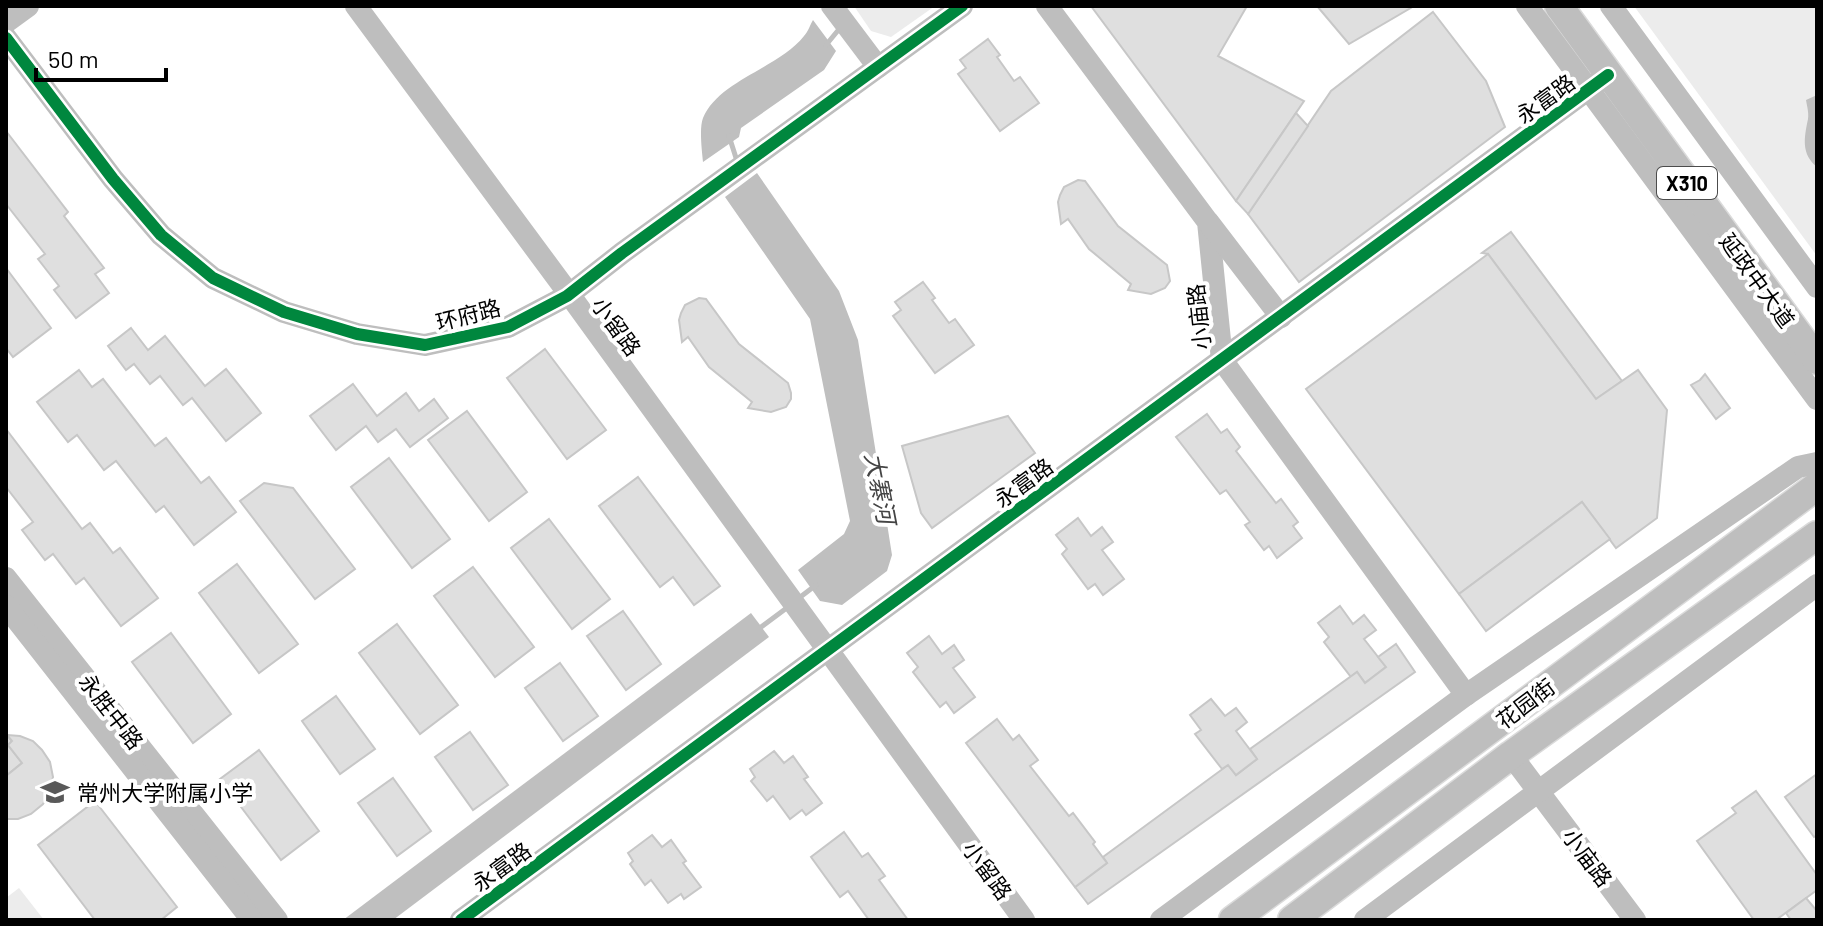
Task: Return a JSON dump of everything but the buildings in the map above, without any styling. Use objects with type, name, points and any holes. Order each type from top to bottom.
[{"type":"main road","name":"延政中大道","points":[[1559,6],[1599,83],[1817,360]]},
{"type":"main road","name":"延政中大道","points":[[1578,6],[1817,331]]},
{"type":"main road","name":"花园街","points":[[1233,920],[1817,486]]},
{"type":"main road","name":"花园街","points":[[1292,920],[1511,755],[1817,535]]},
{"type":"street","points":[[6,22],[28,6]]},
{"type":"street","name":"小留路","points":[[356,6],[1024,920]]},
{"type":"street","points":[[832,6],[878,67]]},
{"type":"street","name":"环府路","points":[[6,38],[113,179],[161,235],[213,278],[284,312],[357,334],[425,345],[508,327],[569,294],[962,6]]},
{"type":"street","points":[[1047,6],[1281,317]]},
{"type":"street","points":[[1527,6],[1599,83],[1817,399]]},
{"type":"street","points":[[1611,6],[1817,287]]},
{"type":"street","name":"永富路","points":[[461,920],[1599,83]]},
{"type":"street","name":"小庙路","points":[[1208,222],[1222,360],[1466,695]]},
{"type":"street","points":[[1161,920],[1466,695],[1798,467],[1817,463]]},
{"type":"street","name":"永胜中路","points":[[6,578],[277,920]]},
{"type":"street","points":[[1365,920],[1817,585]]},
{"type":"street","name":"永胜中路","points":[[6,606],[252,920]]},
{"type":"street","name":"小庙路","points":[[1511,755],[1635,920]]},
{"type":"shaded area","points":[[854,6],[935,6],[891,37],[871,31]]},
{"type":"shaded area","points":[[1634,6],[1817,6],[1817,256]]},
{"type":"shaded area","points":[[19,888],[44,920],[6,920],[6,898]]},
{"type":"water","points":[[813,20],[836,51],[824,70],[741,128],[739,137],[703,162],[702,122],[711,105],[735,84],[793,47]]},
{"type":"water","points":[[1817,95],[1817,167],[1808,157],[1805,139],[1808,117],[1806,100]]},
{"type":"water","points":[[757,173],[839,291],[858,340],[892,555],[887,571],[842,605],[820,601],[798,570],[844,534],[850,521],[810,319],[725,197]]},
{"type":"water","points":[[751,613],[769,637],[393,920],[343,920]]},
{"type":"waterway","name":"大寨河","points":[[826,45],[840,28]]},
{"type":"waterway","name":"大寨河","points":[[729,136],[737,161]]},
{"type":"waterway","name":"大寨河","points":[[799,598],[816,585]]},
{"type":"waterway","name":"大寨河","points":[[757,630],[788,607]]},
{"type":"cycle path","points":[[6,38],[113,179],[161,235],[213,278],[284,312],[357,334],[425,345],[508,327],[567,296],[962,6]]},
{"type":"cycle path","points":[[461,920],[1608,75]]},
{"type":"place","name":"常州大学附属小学","points":[[55,792]]}]
